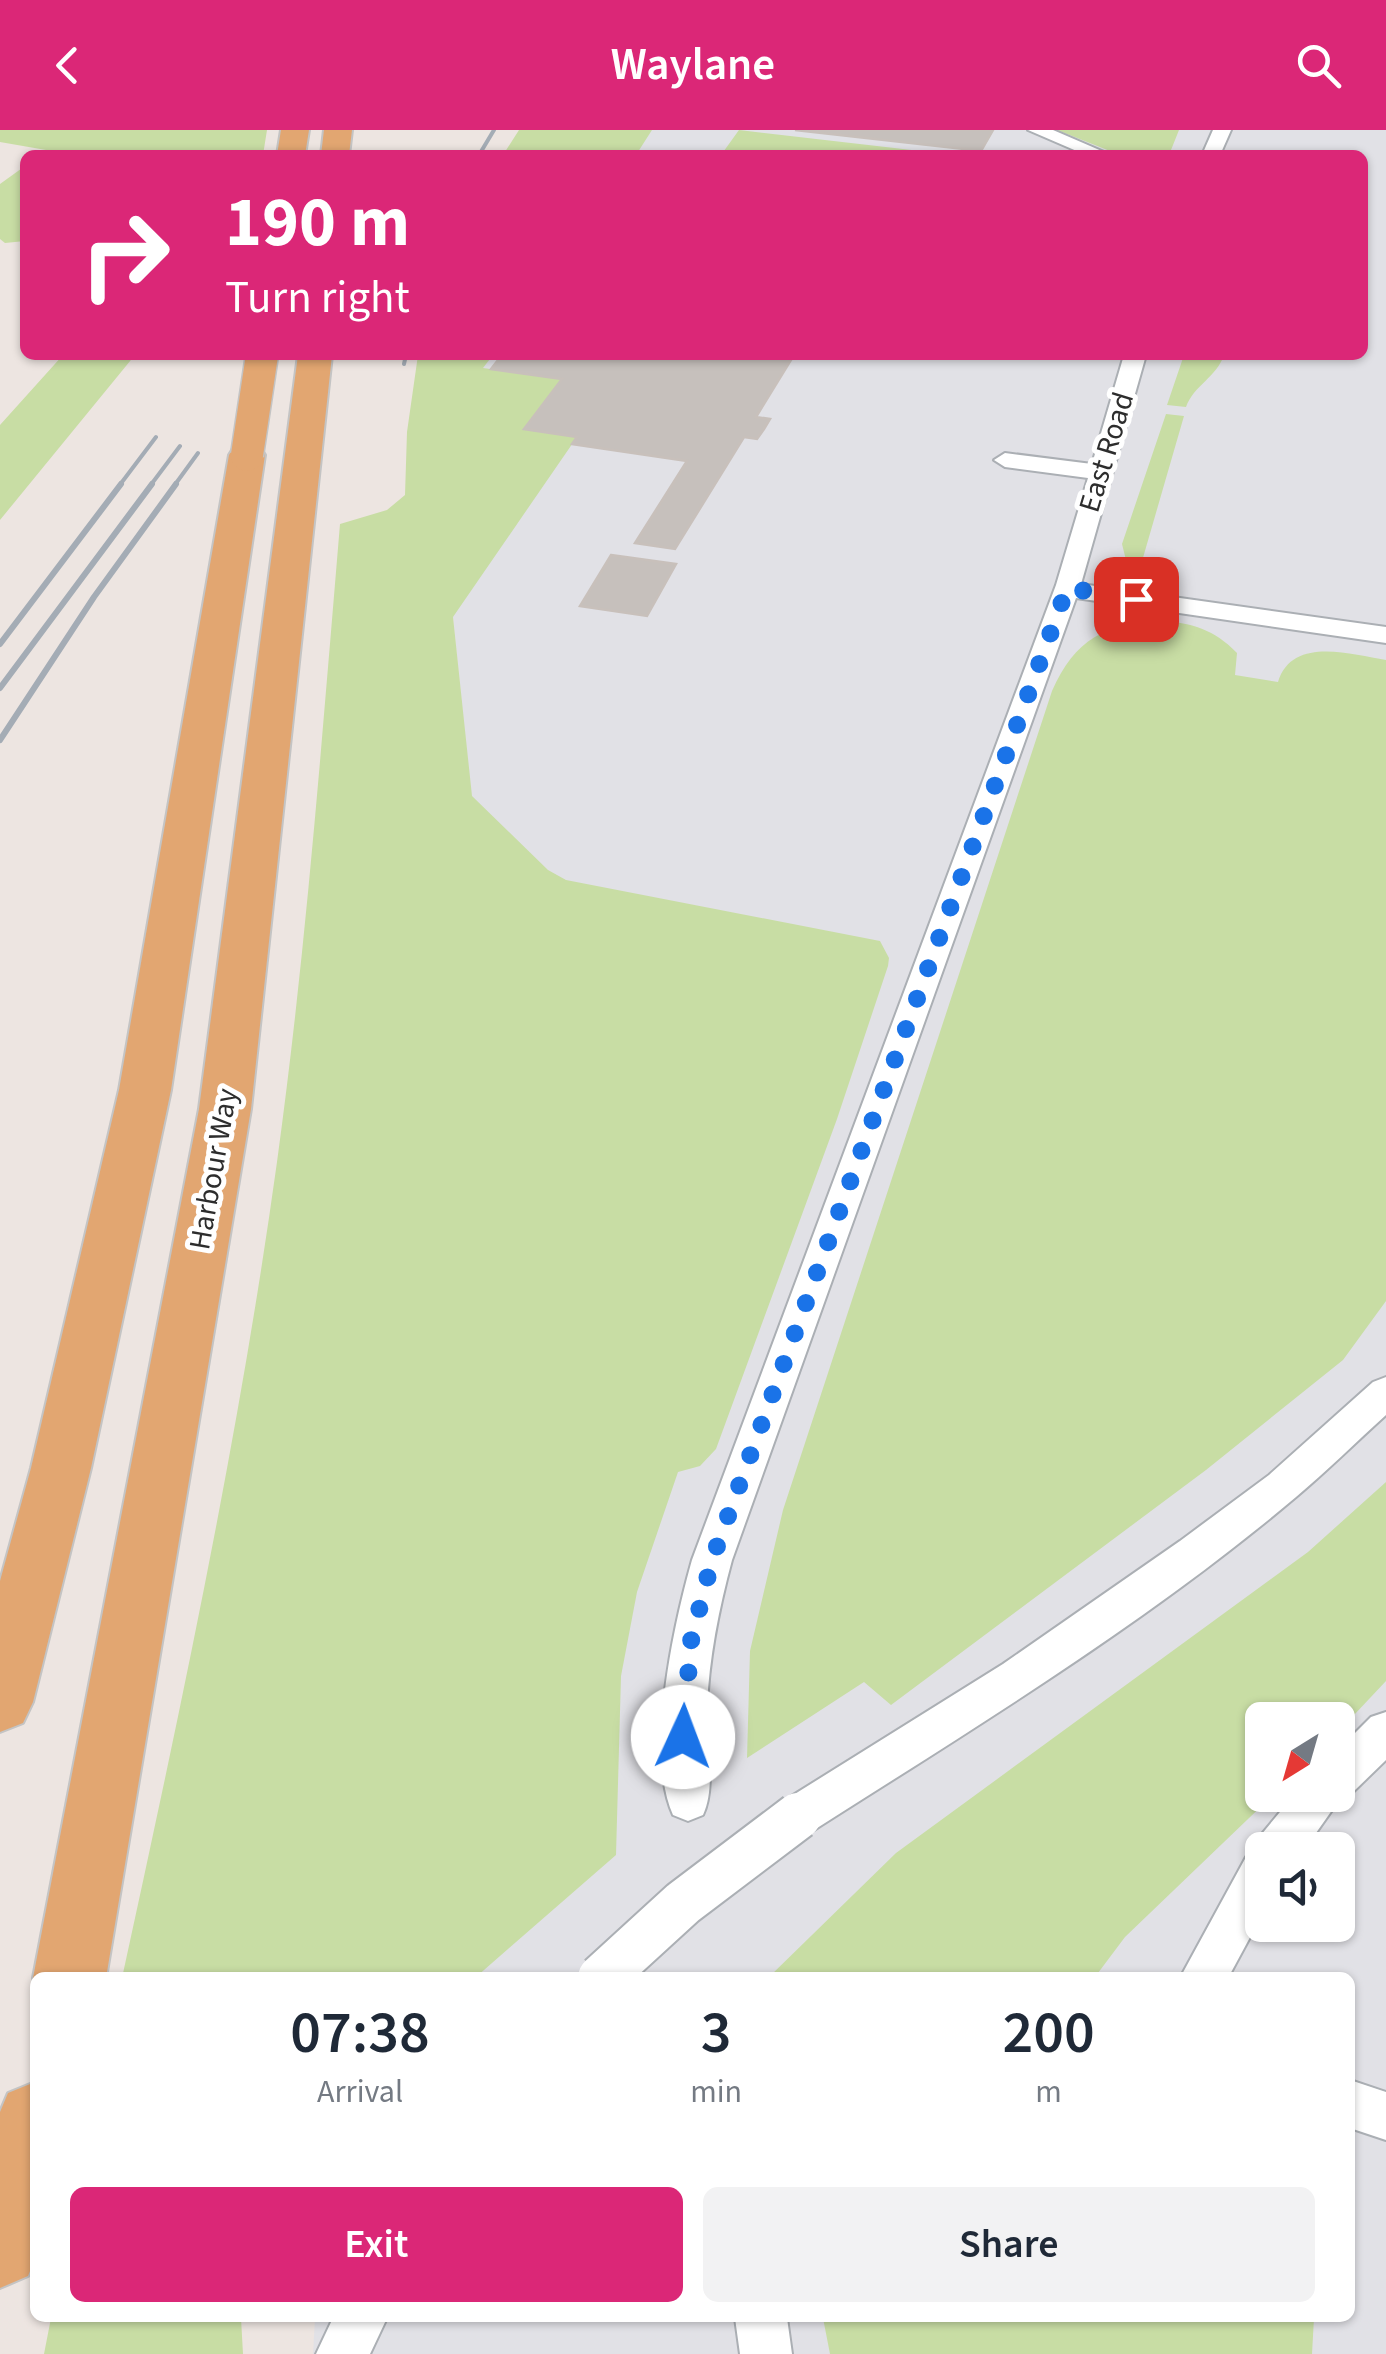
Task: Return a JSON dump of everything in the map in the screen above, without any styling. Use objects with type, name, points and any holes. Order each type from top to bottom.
[{"type":"main road","points":[[0,1702],[61,1468],[145,1090],[261,360]]},
{"type":"main road","name":"Harbour Way","points":[[69,1972],[225,1109],[315,360]]},
{"type":"main road","points":[[0,2248],[30,2138]]},
{"type":"lane","points":[[1037,130],[1089,150]]},
{"type":"lane","name":"East Road","points":[[688,1801],[683,1758],[686,1679],[691,1641],[712,1560],[1067,588],[1133,360]]},
{"type":"lane","points":[[1005,460],[1098,472]]},
{"type":"lane","points":[[1067,588],[1386,635]]},
{"type":"lane","points":[[607,1972],[683,1902],[798,1816],[1018,1677],[1194,1553],[1283,1486],[1386,1392]]},
{"type":"lane","points":[[1355,1761],[1386,1731]]},
{"type":"lane","points":[[1291,1832],[1307,1812]]},
{"type":"lane","points":[[1206,1972],[1245,1903]]},
{"type":"lane","points":[[1355,2106],[1386,2116]]},
{"type":"lane","points":[[342,2354],[359,2322]]},
{"type":"lane","points":[[762,2322],[766,2354]]},
{"type":"shaded area","points":[[585,130],[1386,130],[1386,2354],[313,2354],[315,2322],[1355,2322],[1355,1972],[328,1972],[517,1242],[453,617],[468,360],[1368,360],[1368,150],[574,150]]},
{"type":"green space","points":[[0,130],[267,130],[264,150],[46,150],[0,142]]},
{"type":"green space","points":[[519,130],[652,130],[639,150],[506,150]]},
{"type":"green space","points":[[739,130],[912,150],[725,150]]},
{"type":"green space","points":[[1057,130],[1179,130],[1171,150],[1107,150]]},
{"type":"green space","points":[[20,170],[20,242],[5,243],[0,239],[0,184]]},
{"type":"green space","points":[[58,360],[131,360],[0,520],[0,425]]},
{"type":"green space","points":[[417,360],[489,360],[483,368],[562,379],[524,429],[577,437],[453,617],[472,796],[548,870],[566,880],[880,941],[889,958],[888,966],[837,1119],[716,1449],[700,1466],[678,1472],[637,1592],[621,1676],[616,1855],[482,1972],[123,1972],[207,1572],[262,1265],[297,1003],[340,524],[387,510],[405,495],[407,432]]},
{"type":"green space","points":[[1182,360],[1221,360],[1186,407],[1167,405]]},
{"type":"green space","points":[[1166,414],[1184,416],[1138,575],[1126,560],[1122,544]]},
{"type":"green space","points":[[1161,620],[1193,626],[1220,638],[1237,653],[1235,675],[1278,682],[1285,668],[1309,653],[1340,652],[1386,660],[1386,1301],[1343,1360],[1206,1470],[891,1705],[864,1682],[747,1758],[750,1651],[783,1510],[1052,691],[1071,659],[1094,638],[1124,625]]},
{"type":"green space","points":[[1386,1482],[1386,1681],[1355,1714],[1355,1702],[1245,1702],[1245,1812],[1255,1812],[1125,1937],[1099,1972],[774,1972],[896,1853],[1308,1552]]},
{"type":"green space","points":[[50,2322],[241,2322],[243,2354],[44,2354]]},
{"type":"green space","points":[[824,2322],[1314,2322],[1312,2354],[830,2354]]},
{"type":"building","points":[[795,130],[993,130],[982,150]]},
{"type":"building","points":[[498,360],[791,360],[756,417],[770,419],[764,429],[757,439],[744,437],[675,549],[635,543],[687,461],[572,444],[577,437],[524,429],[562,379],[491,369]]},
{"type":"building","points":[[611,555],[676,564],[647,616],[580,606]]},
{"type":"railway","points":[[482,150],[494,130]]},
{"type":"railway","points":[[404,364],[405,360]]},
{"type":"railway","points":[[119,486],[156,437]]},
{"type":"railway","points":[[150,486],[180,446]]},
{"type":"railway","points":[[174,486],[198,453]]},
{"type":"railway","points":[[0,644],[121,484]]},
{"type":"railway","points":[[0,688],[152,484]]},
{"type":"railway","points":[[0,740],[94,597],[176,484]]},
{"type":"route","points":[[683,1737],[691,1641],[712,1560],[1067,588],[1136,599]]}]
